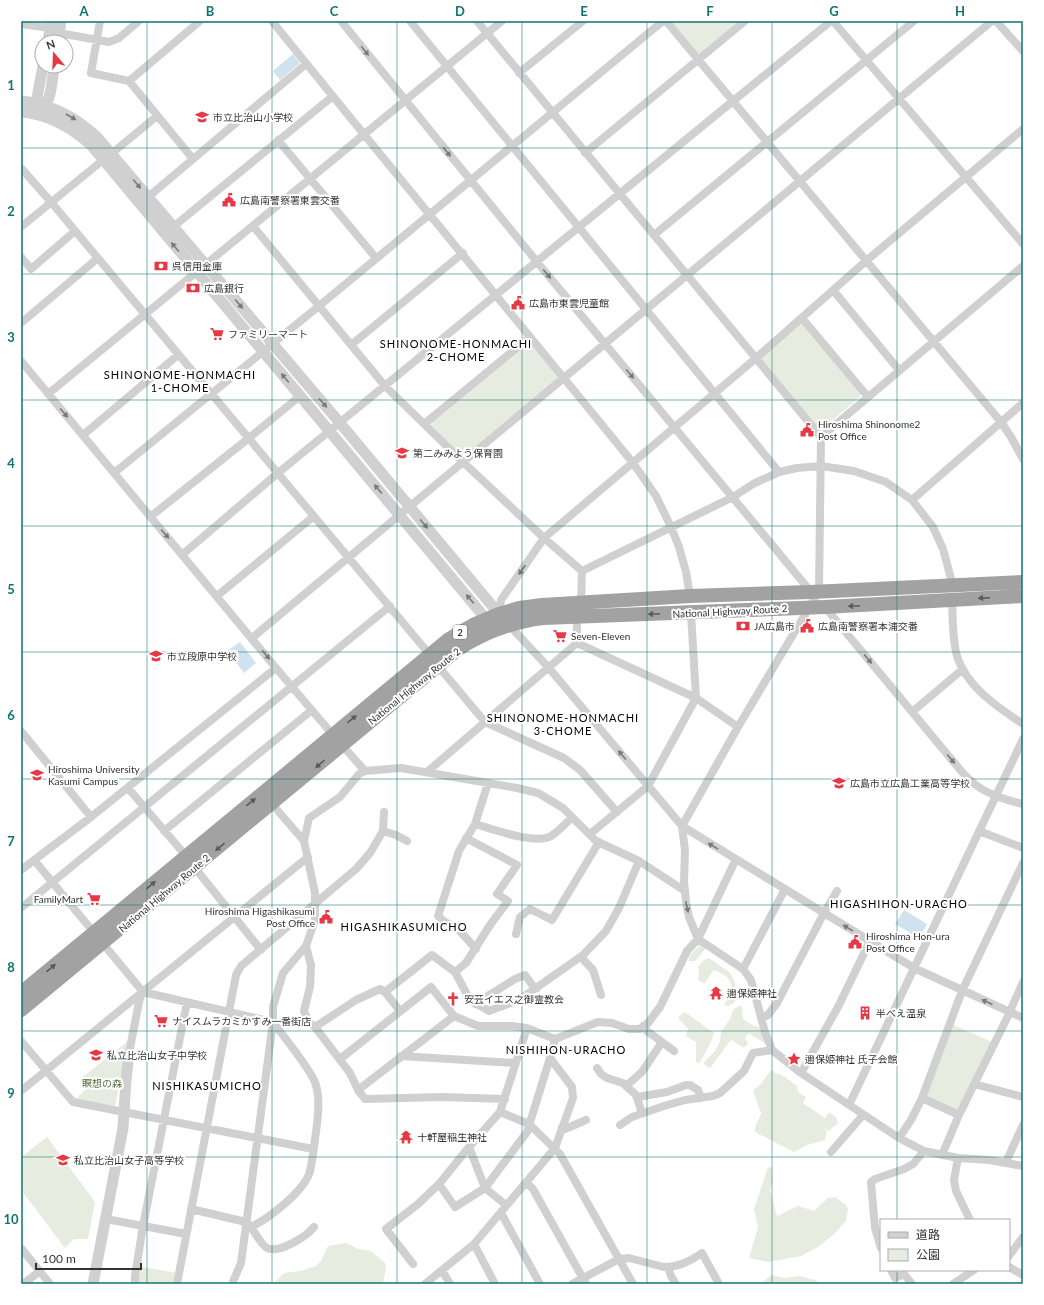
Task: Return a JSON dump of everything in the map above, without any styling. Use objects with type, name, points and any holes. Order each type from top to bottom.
[{"type":"highway","name":"National Highway Route 2","points":[[493,620],[509,625],[543,618],[691,613],[953,586],[1023,582]]},
{"type":"highway","name":"National Highway Route 2","points":[[21,993],[186,856],[338,740],[434,660],[457,634],[533,606],[690,596],[952,600],[1023,596]]},
{"type":"highway","name":"National Highway Route 2","points":[[21,1010],[272,804],[338,740]]},
{"type":"street","points":[[54,31],[61,21]]},
{"type":"street","points":[[100,21],[91,73],[129,81],[193,159]]},
{"type":"street","points":[[21,24],[96,41],[109,42],[115,41],[139,21]]},
{"type":"street","points":[[129,81],[200,21]]},
{"type":"street","points":[[272,21],[363,135],[564,377],[656,496],[679,547],[690,596]]},
{"type":"street","points":[[341,21],[604,343],[816,599],[962,772],[977,786],[996,795],[1023,804]]},
{"type":"street","points":[[410,21],[779,472]]},
{"type":"street","points":[[477,21],[821,437],[816,599],[738,727],[682,826],[685,851],[686,902],[698,939],[743,969],[751,980],[765,1032],[772,1050],[801,1072],[863,1115],[899,1138],[924,1151],[958,1158],[1006,1162],[1023,1166]]},
{"type":"street","points":[[48,394],[502,21]]},
{"type":"street","points":[[519,73],[583,21]]},
{"type":"street","points":[[114,473],[263,352],[663,21]]},
{"type":"street","points":[[666,21],[1001,422],[1023,459]]},
{"type":"street","points":[[585,153],[745,21]]},
{"type":"street","points":[[183,554],[278,473],[832,21],[1023,244]]},
{"type":"street","points":[[654,235],[914,21]]},
{"type":"street","points":[[252,638],[992,21]]},
{"type":"street","points":[[996,21],[1023,51]]},
{"type":"street","points":[[148,197],[306,64]]},
{"type":"street","points":[[41,105],[43,74]]},
{"type":"street","points":[[38,115],[51,74]]},
{"type":"street","points":[[173,227],[333,96]]},
{"type":"street","points":[[21,101],[41,105],[65,114],[83,124],[98,138],[107,157],[196,272],[399,515],[493,620]]},
{"type":"street","points":[[21,112],[38,115],[60,123],[76,133],[107,157],[148,197],[410,506],[493,620]]},
{"type":"street","points":[[21,227],[157,116]]},
{"type":"street","points":[[493,620],[501,600],[544,538],[755,359],[866,261],[1023,129]]},
{"type":"street","points":[[278,140],[376,258]]},
{"type":"street","points":[[22,172],[75,230],[178,355],[390,606],[485,722],[564,758],[580,770],[617,812]]},
{"type":"street","points":[[253,226],[385,386],[463,462],[544,538],[582,571]]},
{"type":"street","points":[[21,256],[31,269],[75,230]]},
{"type":"street","points":[[351,345],[463,254]]},
{"type":"street","points":[[21,323],[98,258]]},
{"type":"street","points":[[821,437],[1023,266]]},
{"type":"street","points":[[833,290],[899,370]]},
{"type":"street","points":[[802,318],[868,397]]},
{"type":"street","points":[[424,424],[530,337]]},
{"type":"street","points":[[83,435],[178,355]]},
{"type":"street","points":[[21,361],[150,517],[183,554],[276,668],[365,771]]},
{"type":"street","points":[[150,517],[300,396]]},
{"type":"street","points":[[912,500],[1023,403]]},
{"type":"street","points":[[582,571],[733,497],[753,484],[779,472],[797,468],[821,466],[854,471],[886,482],[912,500],[933,527],[943,549],[953,586]]},
{"type":"street","points":[[217,596],[314,516]]},
{"type":"street","points":[[580,603],[582,571]]},
{"type":"street","points":[[952,600],[955,645],[962,669],[972,682],[990,700],[1023,724]]},
{"type":"street","points":[[21,908],[390,606]]},
{"type":"street","points":[[590,834],[648,786],[696,698],[691,613]]},
{"type":"street","points":[[427,772],[576,643],[577,617]]},
{"type":"street","points":[[509,625],[548,667],[682,826],[914,968],[1023,1018]]},
{"type":"street","points":[[576,643],[696,698],[738,727]]},
{"type":"street","points":[[21,870],[91,818],[276,668]]},
{"type":"street","points":[[912,712],[962,669]]},
{"type":"street","points":[[164,831],[312,710]]},
{"type":"street","points":[[21,731],[91,818]]},
{"type":"street","points":[[849,1105],[1023,739]]},
{"type":"street","points":[[232,1284],[241,1263],[249,1225],[258,1138],[273,1022],[273,1007],[283,973],[306,946],[315,920],[315,893],[304,841],[309,818],[340,797],[359,774],[365,771],[401,768],[538,793],[563,808],[598,842],[639,861],[685,891]]},
{"type":"street","points":[[476,949],[459,930],[438,916],[459,851],[475,824],[488,783]]},
{"type":"street","points":[[128,788],[186,856]]},
{"type":"street","points":[[272,804],[304,841]]},
{"type":"street","points":[[177,1284],[230,1013],[236,975],[241,966],[356,869],[370,853],[383,831],[384,812]]},
{"type":"street","points":[[475,824],[537,840],[550,836],[560,829],[572,817]]},
{"type":"street","points":[[383,831],[396,835],[407,841]]},
{"type":"street","points":[[979,831],[1023,848]]},
{"type":"street","points":[[455,972],[466,963],[490,924],[508,901],[497,894],[516,865],[466,838]]},
{"type":"street","points":[[516,934],[520,918],[530,909],[552,920],[598,842]]},
{"type":"street","points":[[21,1090],[308,857]]},
{"type":"street","points":[[34,860],[143,992],[273,1022],[314,1080],[319,1115],[310,1172],[302,1186],[275,1212],[249,1225]]},
{"type":"street","points":[[340,1059],[431,987],[454,1016],[478,1026],[512,1026],[526,1028],[555,1039],[598,1022],[612,1023],[629,1029],[640,1029],[648,1024],[660,1008],[687,951],[698,939],[736,860]]},
{"type":"street","points":[[385,992],[432,955],[455,972],[470,1000],[475,1004],[489,1011],[520,1000],[581,957],[606,931],[619,908],[639,861]]},
{"type":"street","points":[[899,1138],[911,1120],[922,1098],[962,990],[1023,863]]},
{"type":"street","points":[[194,868],[261,950]]},
{"type":"street","points":[[743,969],[785,889]]},
{"type":"street","points":[[761,1018],[768,1015],[777,1003],[836,891]]},
{"type":"street","points":[[801,1072],[838,1007],[870,941]]},
{"type":"street","points":[[306,946],[311,965],[310,987],[304,1012],[308,1021],[315,1027],[350,1073],[358,1090],[365,1099],[442,1096],[504,1099]]},
{"type":"street","points":[[581,957],[593,970],[601,994]]},
{"type":"street","points":[[475,1004],[515,979],[525,975],[533,986],[537,988]]},
{"type":"street","points":[[942,1155],[959,1115],[1023,982]]},
{"type":"street","points":[[315,1027],[356,1000],[380,989],[385,992],[400,1011]]},
{"type":"street","points":[[93,1284],[122,1133],[129,1053],[139,1002],[143,992]]},
{"type":"street","points":[[135,1284],[134,1276],[143,1226],[188,1002]]},
{"type":"street","points":[[358,1090],[454,1016]]},
{"type":"street","points":[[643,1026],[647,1031],[674,1051]]},
{"type":"street","points":[[413,1264],[386,1229],[418,1204],[439,1184],[500,1112],[526,1028]]},
{"type":"street","points":[[439,1184],[455,1207],[485,1188],[527,1132],[555,1039]]},
{"type":"street","points":[[21,1041],[73,1102],[313,1149]]},
{"type":"street","points":[[626,1086],[642,1072],[662,1042]]},
{"type":"street","points":[[620,1125],[632,1117],[642,1113],[686,1100],[713,1096],[720,1093],[744,1071],[753,1053],[772,1050]]},
{"type":"street","points":[[401,1056],[516,1063]]},
{"type":"street","points":[[425,1284],[474,1244],[555,1148],[573,1098],[572,1087],[550,1058]]},
{"type":"street","points":[[597,1068],[601,1074],[607,1078],[623,1083],[637,1097],[642,1113]]},
{"type":"street","points":[[974,1084],[1023,1097]]},
{"type":"street","points":[[637,1097],[667,1092],[690,1085],[698,1090],[701,1098]]},
{"type":"street","points":[[922,1098],[959,1115]]},
{"type":"street","points":[[500,1112],[529,1124],[560,1154],[633,1284]]},
{"type":"street","points":[[831,1152],[863,1115]]},
{"type":"street","points":[[562,1127],[565,1129],[586,1120]]},
{"type":"street","points":[[1006,1162],[1023,1125]]},
{"type":"street","points":[[469,1147],[485,1188],[506,1205]]},
{"type":"street","points":[[880,1245],[875,1228],[871,1182],[913,1164],[924,1151]]},
{"type":"street","points":[[958,1158],[954,1180],[956,1191],[970,1219]]},
{"type":"street","points":[[526,1182],[533,1189],[584,1281]]},
{"type":"street","points":[[191,1209],[249,1225],[266,1248],[273,1250],[302,1238],[314,1227]]},
{"type":"street","points":[[501,1213],[540,1284]]},
{"type":"street","points":[[106,1219],[186,1234]]},
{"type":"street","points":[[1010,1255],[1023,1236]]},
{"type":"street","points":[[474,1244],[495,1284]]},
{"type":"street","points":[[21,1248],[50,1284]]},
{"type":"street","points":[[572,1284],[584,1281],[619,1259],[629,1258],[668,1267],[692,1260],[702,1253],[720,1284]]},
{"type":"street","points":[[668,1267],[676,1284]]},
{"type":"street","points":[[1010,1268],[1023,1276]]},
{"type":"street","points":[[442,1270],[450,1284]]},
{"type":"street","points":[[23,1284],[40,1271]]},
{"type":"street","points":[[892,1271],[896,1278],[904,1274],[912,1284]]},
{"type":"street","points":[[954,1284],[973,1271]]},
{"type":"green space","points":[[671,21],[739,21],[700,53],[697,53]]},
{"type":"green space","points":[[799,324],[803,324],[860,392],[860,397],[821,430],[818,430],[761,361],[760,357]]},
{"type":"green space","points":[[528,342],[532,342],[559,375],[559,379],[466,455],[462,455],[429,426],[429,422]]},
{"type":"green space","points":[[700,945],[706,948],[695,961],[689,961],[689,956]]},
{"type":"green space","points":[[709,958],[729,972],[735,982],[736,998],[734,1003],[728,1006],[724,1005],[732,990],[727,977],[715,970],[705,983],[698,980],[698,967],[704,960]]},
{"type":"green space","points":[[739,1006],[742,1007],[743,1019],[752,1025],[759,1027],[766,1044],[750,1034],[748,1034],[745,1038],[748,1044],[745,1047],[742,1047],[731,1040],[709,1068],[704,1064],[705,1061],[715,1051],[720,1041],[721,1032],[730,1019],[733,1010]]},
{"type":"green space","points":[[685,1012],[714,1033],[703,1058],[699,1063],[696,1062],[696,1042],[686,1036],[688,1029],[679,1019],[679,1017]]},
{"type":"green space","points":[[951,1024],[992,1042],[959,1109],[955,1110],[926,1097]]},
{"type":"green space","name":"瞑想の森","points":[[128,1041],[115,1106],[75,1100],[86,1089],[79,1080]]},
{"type":"green space","points":[[771,1070],[778,1075],[779,1073],[797,1086],[798,1092],[806,1097],[803,1103],[825,1118],[829,1112],[836,1117],[838,1124],[829,1131],[823,1126],[827,1131],[825,1140],[807,1145],[794,1152],[755,1132],[755,1127],[762,1112],[760,1111],[753,1090],[761,1084]]},
{"type":"green space","points":[[47,1137],[95,1202],[88,1239],[74,1239],[65,1248],[21,1190],[21,1157]]},
{"type":"green space","points":[[768,1167],[773,1168],[773,1182],[770,1190],[777,1216],[798,1206],[814,1211],[828,1198],[835,1197],[845,1204],[848,1209],[846,1221],[834,1234],[818,1247],[801,1256],[768,1262],[749,1258],[758,1227],[754,1209]]},
{"type":"green space","points":[[346,1243],[358,1249],[371,1251],[385,1263],[386,1267],[383,1284],[273,1284],[284,1273],[300,1271],[316,1266],[321,1261],[328,1246]]},
{"type":"green space","points":[[138,1266],[177,1273],[175,1284],[136,1284]]},
{"type":"green space","points":[[771,1275],[784,1278],[800,1276],[815,1280],[822,1284],[761,1284]]},
{"type":"water","points":[[293,54],[300,63],[280,80],[273,71]]},
{"type":"water","points":[[240,642],[256,663],[244,673],[227,651]]},
{"type":"water","points":[[904,910],[927,924],[919,938],[895,924]]},
{"type":"place","name":"市立比治山小学校","points":[[202,117]]},
{"type":"place","name":"広島南警察署東雲交番","points":[[229,200]]},
{"type":"place","name":"呉信用金庫","points":[[161,266]]},
{"type":"place","name":"広島銀行","points":[[193,288]]},
{"type":"place","name":"広島市東雲児童館","points":[[518,303]]},
{"type":"place","name":"ファミリーマート","points":[[217,334]]},
{"type":"place","name":"Hiroshima Shinonome2 Post Office","points":[[807,430]]},
{"type":"place","name":"第二みみよう保育園","points":[[402,453]]},
{"type":"place","name":"JA広島市","points":[[743,626]]},
{"type":"place","name":"広島南警察署本浦交番","points":[[807,626]]},
{"type":"place","name":"Seven-Eleven","points":[[560,636]]},
{"type":"place","name":"市立段原中学校","points":[[156,656]]},
{"type":"place","name":"Hiroshima University Kasumi Campus","points":[[37,775]]},
{"type":"place","name":"広島市立広島工業高等学校","points":[[839,783]]},
{"type":"place","name":"FamilyMart","points":[[94,899]]},
{"type":"place","name":"Hiroshima Higashikasumi Post Office","points":[[326,917]]},
{"type":"place","name":"Hiroshima Hon-ura Post Office","points":[[855,942]]},
{"type":"place","name":"邇保姫神社","points":[[716,993]]},
{"type":"place","name":"安芸イエス之御霊教会","points":[[453,999]]},
{"type":"place","name":"半べえ温泉","points":[[865,1013]]},
{"type":"place","name":"ナイスムラカミかすみ一番街店","points":[[161,1021]]},
{"type":"place","name":"私立比治山女子中学校","points":[[96,1055]]},
{"type":"place","name":"邇保姫神社 氏子会館","points":[[794,1059]]},
{"type":"place","name":"十軒屋稲生神社","points":[[406,1137]]},
{"type":"place","name":"私立比治山女子高等学校","points":[[63,1160]]},
{"type":"district","name":"SHINONOME-HONMACHI 2-CHOME","points":[[456,349]]},
{"type":"district","name":"SHINONOME-HONMACHI 1-CHOME","points":[[180,380]]},
{"type":"district","name":"SHINONOME-HONMACHI 3-CHOME","points":[[563,723]]},
{"type":"district","name":"HIGASHIHON-URACHO","points":[[899,903]]},
{"type":"district","name":"HIGASHIKASUMICHO","points":[[404,926]]},
{"type":"district","name":"NISHIHON-URACHO","points":[[566,1049]]},
{"type":"district","name":"NISHIKASUMICHO","points":[[207,1085]]}]
